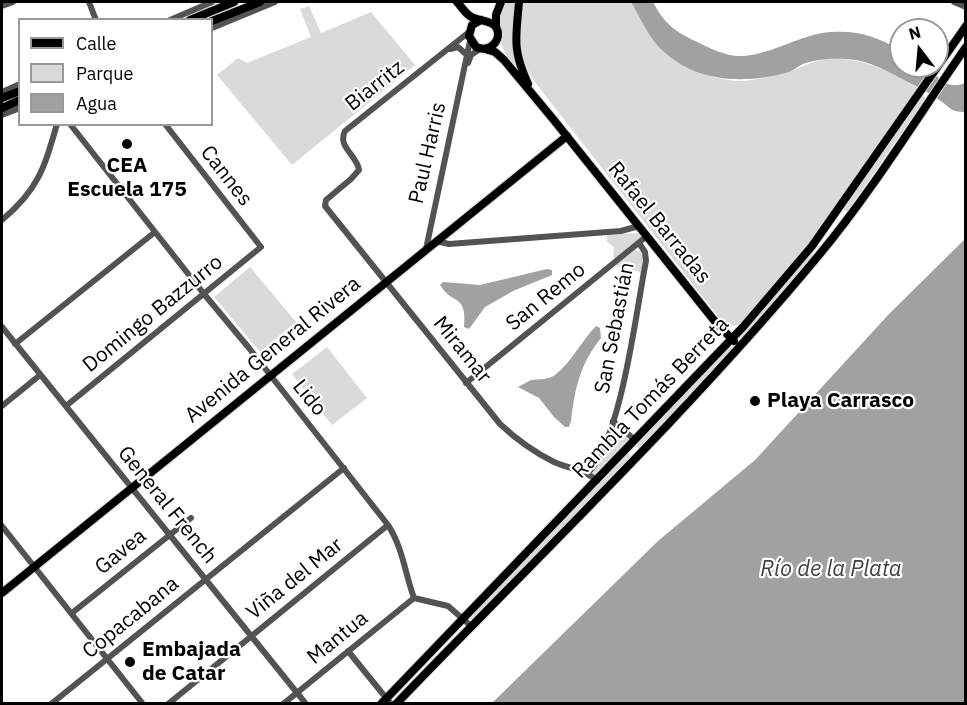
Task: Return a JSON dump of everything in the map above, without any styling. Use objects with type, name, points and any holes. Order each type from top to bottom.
[{"type":"main road","points":[[195,18],[234,2]]},
{"type":"main road","points":[[213,21],[260,2]]},
{"type":"main road","points":[[457,2],[468,15],[491,22],[496,27]]},
{"type":"main road","points":[[470,34],[482,20],[491,14],[499,2]]},
{"type":"main road","points":[[496,27],[499,2]]},
{"type":"main road","points":[[519,2],[516,50],[528,84]]},
{"type":"main road","points":[[468,15],[470,34]]},
{"type":"main road","name":"Rambla Tomás Berreta","points":[[388,702],[462,618],[597,481],[743,327],[812,246],[839,210],[966,26]]},
{"type":"main road","name":"Rafael Barradas","points":[[496,27],[504,55],[553,115],[553,119]]},
{"type":"main road","name":"Rafael Barradas","points":[[470,34],[483,49],[498,54],[567,136],[717,324],[741,346]]},
{"type":"main road","points":[[483,49],[492,46],[498,37]]},
{"type":"main road","points":[[957,59],[966,39]]},
{"type":"main road","points":[[957,59],[966,47]]},
{"type":"main road","name":"Rambla Tomás Berreta","points":[[388,702],[471,626],[741,346],[821,253],[849,216],[957,59]]},
{"type":"main road","points":[[2,98],[18,92]]},
{"type":"main road","points":[[2,108],[18,101]]},
{"type":"main road","name":"Avenida General Rivera","points":[[2,593],[567,136]]},
{"type":"main road","points":[[839,210],[849,216]]},
{"type":"main road","points":[[812,246],[821,253]]},
{"type":"main road","points":[[717,324],[730,331],[743,327]]},
{"type":"main road","points":[[717,324],[723,340],[719,353]]},
{"type":"main road","points":[[702,388],[713,370],[734,348],[732,339]]},
{"type":"main road","points":[[632,443],[638,455]]},
{"type":"street","points":[[2,6],[13,2]]},
{"type":"street","points":[[89,2],[95,18]]},
{"type":"street","points":[[174,18],[198,4],[212,2]]},
{"type":"street","points":[[213,28],[275,2]]},
{"type":"street","points":[[954,2],[966,7]]},
{"type":"street","name":"Biarritz","points":[[326,207],[327,198],[351,179],[358,170],[357,162],[343,143],[342,138],[345,131],[470,34]]},
{"type":"street","name":"Paul Harris","points":[[426,249],[466,66],[470,34]]},
{"type":"street","points":[[444,52],[458,47],[467,55]]},
{"type":"street","name":"Paul Harris","points":[[466,66],[471,55],[483,49]]},
{"type":"street","points":[[2,92],[18,85]]},
{"type":"street","points":[[2,115],[18,109]]},
{"type":"street","points":[[2,220],[26,198],[41,176],[56,126]]},
{"type":"street","name":"Lido","points":[[71,126],[388,525],[404,558],[414,598]]},
{"type":"street","name":"Cannes","points":[[167,126],[261,247]]},
{"type":"street","name":"Miramar","points":[[326,207],[500,424],[526,446],[557,463],[588,472],[597,481]]},
{"type":"street","points":[[436,241],[449,244],[621,231],[639,226]]},
{"type":"street","points":[[15,344],[155,232]]},
{"type":"street","name":"San Remo","points":[[466,383],[647,236]]},
{"type":"street","name":"San Sebastián","points":[[588,472],[598,459],[613,421],[623,384],[646,261],[645,252],[639,243]]},
{"type":"street","name":"Domingo Bazzurro","points":[[66,406],[261,247]]},
{"type":"street","name":"General French","points":[[2,327],[306,704]]},
{"type":"street","points":[[2,406],[40,375]]},
{"type":"street","name":"San Sebastián","points":[[613,421],[632,443]]},
{"type":"street","name":"Copacabana","points":[[51,704],[344,468]]},
{"type":"street","name":"Gavea","points":[[72,613],[191,518]]},
{"type":"street","name":"Viña del Mar","points":[[168,704],[388,525]]},
{"type":"street","points":[[2,526],[143,704]]},
{"type":"street","points":[[414,598],[445,605],[471,626]]},
{"type":"street","name":"Mantua","points":[[283,704],[414,598]]},
{"type":"street","points":[[348,651],[388,702]]},
{"type":"green space","points":[[502,2],[517,2],[519,70],[506,55],[500,39],[499,21]]},
{"type":"green space","points":[[522,2],[631,2],[649,35],[665,53],[706,75],[728,80],[750,80],[784,73],[821,60],[836,59],[872,65],[889,72],[889,78],[902,78],[917,87],[914,95],[807,246],[743,323],[730,327],[720,319],[534,81],[521,52]]},
{"type":"green space","points":[[309,6],[321,33],[371,12],[415,65],[292,165],[217,75],[238,58],[247,63],[311,37],[300,9]]},
{"type":"green space","points":[[922,95],[926,98],[847,212],[843,209]]},
{"type":"green space","points":[[638,233],[642,237],[615,260],[614,247],[607,242],[607,235]]},
{"type":"green space","points":[[635,250],[641,251],[644,256],[641,273],[629,268],[621,269],[616,265]]},
{"type":"green space","points":[[812,253],[814,256],[743,338],[739,338]]},
{"type":"green space","points":[[250,267],[296,322],[260,352],[214,297]]},
{"type":"green space","points":[[731,346],[733,348],[640,448],[637,448],[636,444]]},
{"type":"green space","points":[[327,347],[367,398],[332,425],[292,374]]},
{"type":"green space","points":[[613,428],[630,440],[594,475],[593,473]]},
{"type":"green space","points":[[628,453],[632,457],[474,619],[470,619],[493,592]]},
{"type":"water","points":[[631,2],[653,2],[661,16],[675,30],[730,55],[753,55],[808,36],[831,32],[868,35],[889,44],[889,72],[856,60],[835,59],[814,61],[789,72],[754,79],[719,78],[702,74],[671,58],[657,45]]},
{"type":"water","points":[[900,78],[939,78],[951,85],[965,83],[965,112],[954,111]]},
{"type":"water","name":"Río de la Plata","points":[[965,239],[965,703],[492,703],[658,541],[755,460],[889,314]]},
{"type":"water","points":[[547,269],[552,270],[552,275],[513,291],[485,307],[469,329],[464,327],[461,304],[440,285],[443,282],[480,285]]},
{"type":"water","points":[[596,326],[600,328],[601,338],[583,367],[574,398],[571,421],[569,427],[565,427],[539,398],[518,387],[531,380],[546,379],[555,375]]},
{"type":"place","name":"CEA Escuela 175","points":[[127,144]]},
{"type":"place","name":"Playa Carrasco","points":[[755,401]]},
{"type":"place","name":"Embajada de Catar","points":[[130,662]]}]
